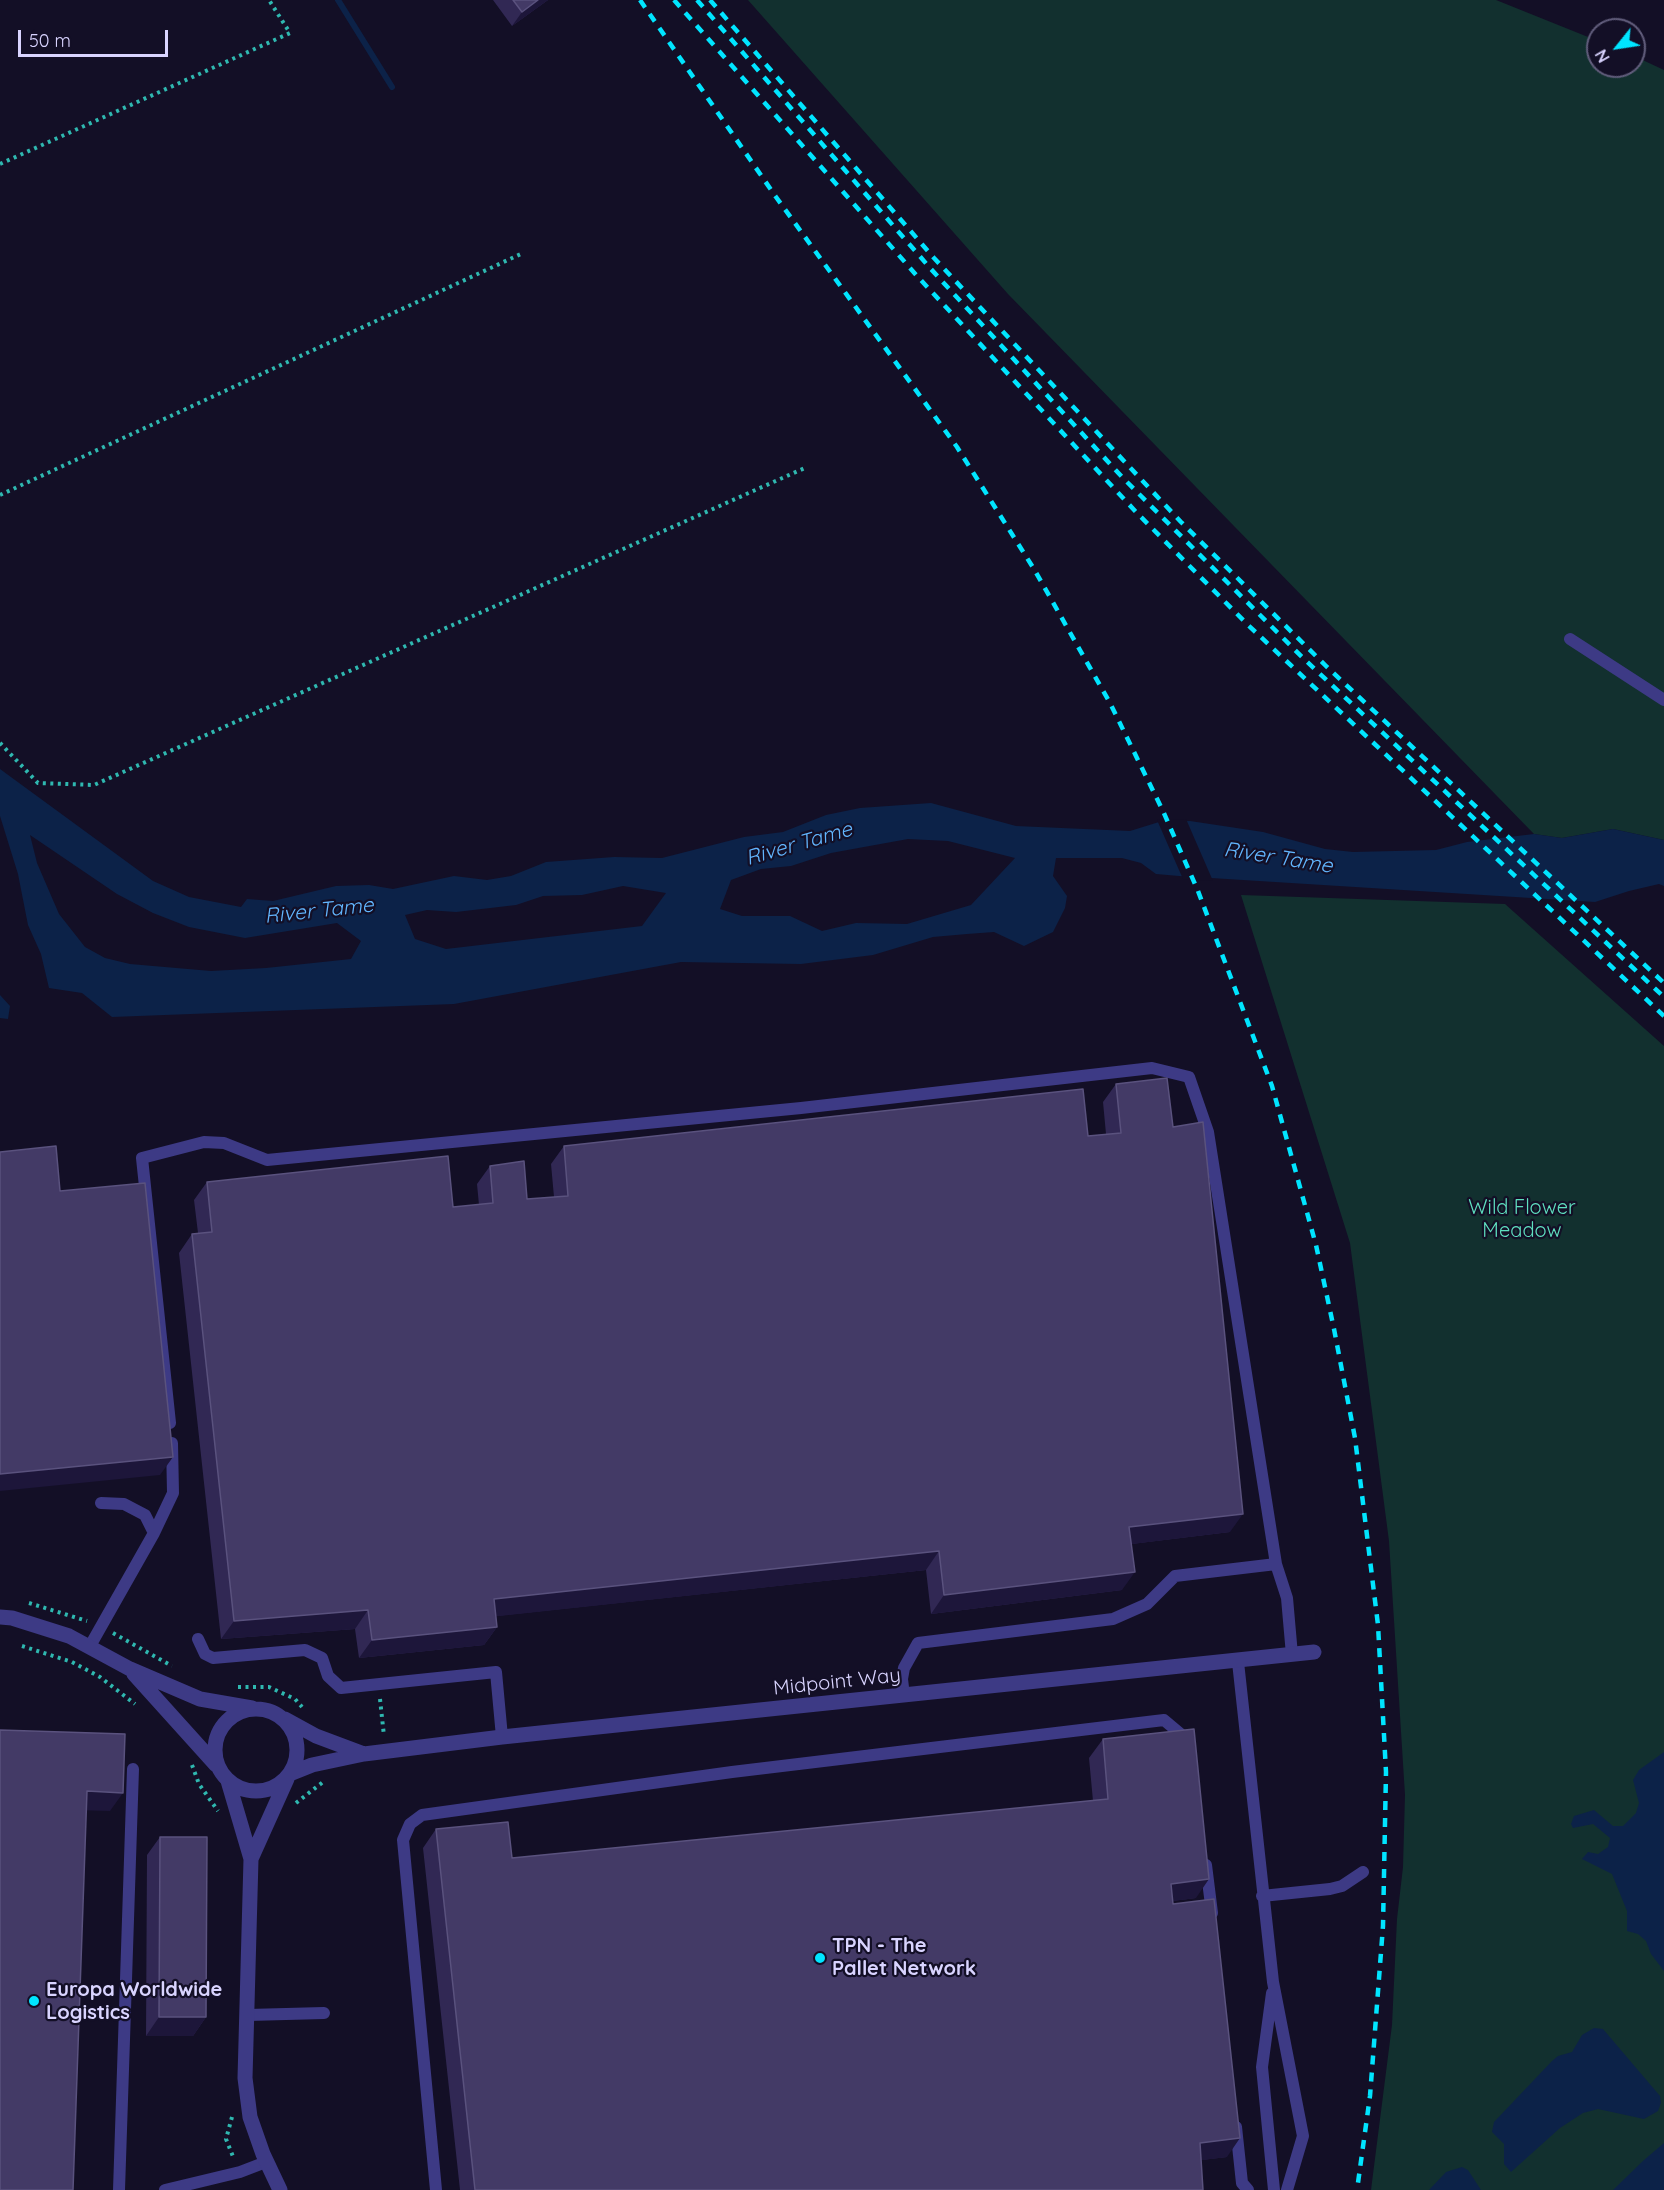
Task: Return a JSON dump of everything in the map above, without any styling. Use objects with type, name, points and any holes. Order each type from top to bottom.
[{"type":"street","points":[[0,1617],[20,1620],[90,1646],[130,1669],[200,1699],[268,1710],[283,1718],[289,1724],[298,1743],[296,1764],[251,1859]]},
{"type":"street","name":"Midpoint Way","points":[[289,1776],[312,1765],[386,1751],[502,1737],[1238,1662],[1314,1652]]},
{"type":"street","points":[[130,1669],[228,1781],[251,1859],[245,2078],[250,2117],[266,2162],[280,2190]]},
{"type":"street","points":[[218,1767],[214,1752],[219,1731],[236,1714],[252,1708]]},
{"type":"street","name":"Midpoint Way","points":[[283,1718],[316,1736],[364,1754]]},
{"type":"street","points":[[228,1781],[242,1790],[259,1792],[275,1788],[289,1776]]},
{"type":"lane","points":[[1570,639],[1664,700]]},
{"type":"lane","points":[[90,1646],[174,1493],[175,1478],[142,1158],[204,1142],[224,1143],[267,1160],[801,1108],[1152,1068],[1189,1077],[1208,1132],[1276,1564],[1287,1598],[1292,1655]]},
{"type":"lane","points":[[101,1503],[124,1504],[145,1515],[154,1533]]},
{"type":"lane","points":[[904,1696],[904,1668],[918,1643],[1113,1619],[1147,1604],[1174,1576],[1276,1564]]},
{"type":"lane","points":[[198,1639],[205,1654],[213,1658],[305,1650],[322,1659],[328,1676],[341,1688],[496,1672],[502,1737]]},
{"type":"lane","points":[[1238,1662],[1273,1983],[1303,2136],[1287,2190]]},
{"type":"lane","points":[[436,2190],[403,1840],[410,1824],[422,1815],[732,1772],[1164,1720],[1189,1739],[1193,1756]]},
{"type":"lane","points":[[119,2190],[133,1769]]},
{"type":"lane","points":[[1204,1848],[1214,1932]]},
{"type":"lane","points":[[1262,1896],[1330,1889],[1342,1886],[1363,1872]]},
{"type":"lane","points":[[1273,1983],[1262,2067],[1274,2190]]},
{"type":"lane","points":[[248,2015],[324,2013]]},
{"type":"lane","points":[[1235,2110],[1242,2183],[1248,2190]]},
{"type":"lane","points":[[165,2190],[240,2172],[266,2162]]},
{"type":"path","points":[[0,164],[290,33],[269,0]]},
{"type":"path","points":[[0,495],[523,254]]},
{"type":"path","points":[[0,743],[38,783],[94,786],[807,467]]},
{"type":"path","points":[[22,1602],[51,1608],[100,1626],[174,1667]]},
{"type":"path","points":[[22,1646],[72,1662],[99,1677],[139,1707]]},
{"type":"path","points":[[378,1683],[386,1751]]},
{"type":"path","points":[[230,1687],[269,1687],[295,1700],[306,1711]]},
{"type":"path","points":[[373,1734],[396,1732]]},
{"type":"path","points":[[188,1756],[199,1784],[222,1818]]},
{"type":"path","points":[[231,2106],[232,2118],[226,2139],[240,2172]]},
{"type":"green space","points":[[748,0],[1496,0],[1586,36],[1586,78],[1646,78],[1646,62],[1664,70],[1664,840],[1613,829],[1562,838],[1534,834],[1008,294]]},
{"type":"green space","name":"Wild Flower Meadow","points":[[1241,895],[1505,904],[1664,1046],[1664,2190],[1371,2190],[1392,2025],[1397,1919],[1403,1867],[1405,1795],[1389,1541],[1350,1243]]},
{"type":"water","name":"River Tame","points":[[0,769],[153,881],[189,897],[241,907],[247,899],[273,901],[336,886],[369,885],[393,889],[454,876],[487,880],[511,876],[546,862],[614,857],[662,858],[744,837],[783,832],[826,815],[860,808],[931,803],[1016,826],[1130,831],[1159,822],[1190,821],[1263,832],[1325,849],[1353,852],[1436,850],[1467,842],[1534,834],[1562,838],[1613,829],[1664,840],[1664,886],[1659,884],[1595,902],[1179,876],[1156,874],[1141,863],[1122,858],[1056,858],[1053,876],[1067,896],[1065,908],[1053,932],[1024,946],[994,932],[967,934],[933,937],[873,955],[801,964],[681,962],[454,1004],[112,1017],[82,993],[49,988],[41,954],[28,925],[18,874],[0,816]],"holes":[[[30,835],[117,894],[153,913],[189,927],[245,938],[337,923],[361,941],[351,959],[266,968],[211,971],[130,964],[105,958],[85,947],[59,914],[37,863]],[[908,839],[948,841],[1015,858],[971,905],[907,924],[856,923],[822,931],[790,916],[742,916],[720,909],[731,880],[761,869],[791,866],[831,853]],[[623,886],[666,893],[642,926],[446,949],[415,939],[405,915],[427,910],[456,912],[516,905],[543,896],[582,895]]]},
{"type":"water","points":[[0,995],[10,1006],[8,1019],[0,1018]]},
{"type":"water","points":[[1664,1752],[1664,1971],[1651,1954],[1646,1941],[1638,1934],[1627,1931],[1627,1911],[1612,1874],[1582,1859],[1588,1852],[1598,1854],[1608,1847],[1610,1838],[1593,1824],[1573,1828],[1571,1824],[1574,1816],[1594,1810],[1613,1826],[1623,1826],[1636,1813],[1639,1803],[1633,1780],[1639,1770]]},
{"type":"water","points":[[1594,2028],[1603,2029],[1660,2096],[1661,2103],[1658,2111],[1644,2119],[1598,2109],[1583,2113],[1560,2128],[1511,2172],[1504,2164],[1504,2144],[1492,2132],[1494,2122],[1552,2061],[1558,2056],[1572,2052],[1582,2035]]},
{"type":"water","points":[[1664,2143],[1664,2190],[1613,2190],[1644,2160]]},
{"type":"water","points":[[1462,2167],[1468,2170],[1481,2190],[1429,2190],[1446,2172]]},
{"type":"pier","points":[[1186,819],[1213,881],[1183,879],[1157,820]]},
{"type":"building","points":[[513,0],[538,0],[522,12]]},
{"type":"building","points":[[1167,1078],[1173,1127],[1203,1122],[1243,1514],[1129,1527],[1135,1572],[944,1595],[939,1551],[494,1599],[497,1627],[372,1640],[368,1610],[234,1621],[192,1234],[212,1232],[207,1182],[448,1156],[453,1207],[493,1203],[490,1166],[524,1161],[527,1199],[568,1196],[564,1146],[1083,1089],[1088,1136],[1121,1133],[1116,1084]]},
{"type":"building","points":[[56,1146],[60,1191],[145,1183],[173,1457],[0,1474],[0,1152]]},
{"type":"building","name":"TPN - The Pallet Network","points":[[1194,1729],[1209,1879],[1171,1884],[1173,1904],[1214,1899],[1240,2138],[1200,2143],[1203,2190],[475,2190],[436,1829],[508,1822],[512,1858],[1108,1799],[1103,1739]]},
{"type":"building","name":"Europa Worldwide Logistics","points":[[0,1730],[125,1734],[123,1793],[87,1791],[73,2190],[0,2190]]},
{"type":"building","points":[[160,1837],[207,1837],[206,2017],[159,2017]]},
{"type":"waterway","points":[[338,0],[392,87]]},
{"type":"railway","points":[[640,0],[776,197],[957,447],[1034,569],[1110,703],[1163,811],[1198,891],[1272,1086],[1316,1245],[1334,1329],[1355,1438],[1378,1625],[1386,1772],[1383,1926],[1370,2096],[1357,2190]]},
{"type":"railway","points":[[674,0],[918,277],[1136,512],[1248,625],[1664,1016]]},
{"type":"railway","points":[[697,0],[930,268],[1123,478],[1302,657],[1664,997]]},
{"type":"railway","points":[[710,0],[934,258],[1181,522],[1327,667],[1664,983]]},
{"type":"place","name":"TPN - The Pallet Network","points":[[820,1958]]},
{"type":"place","name":"Europa Worldwide Logistics","points":[[34,2001]]}]
